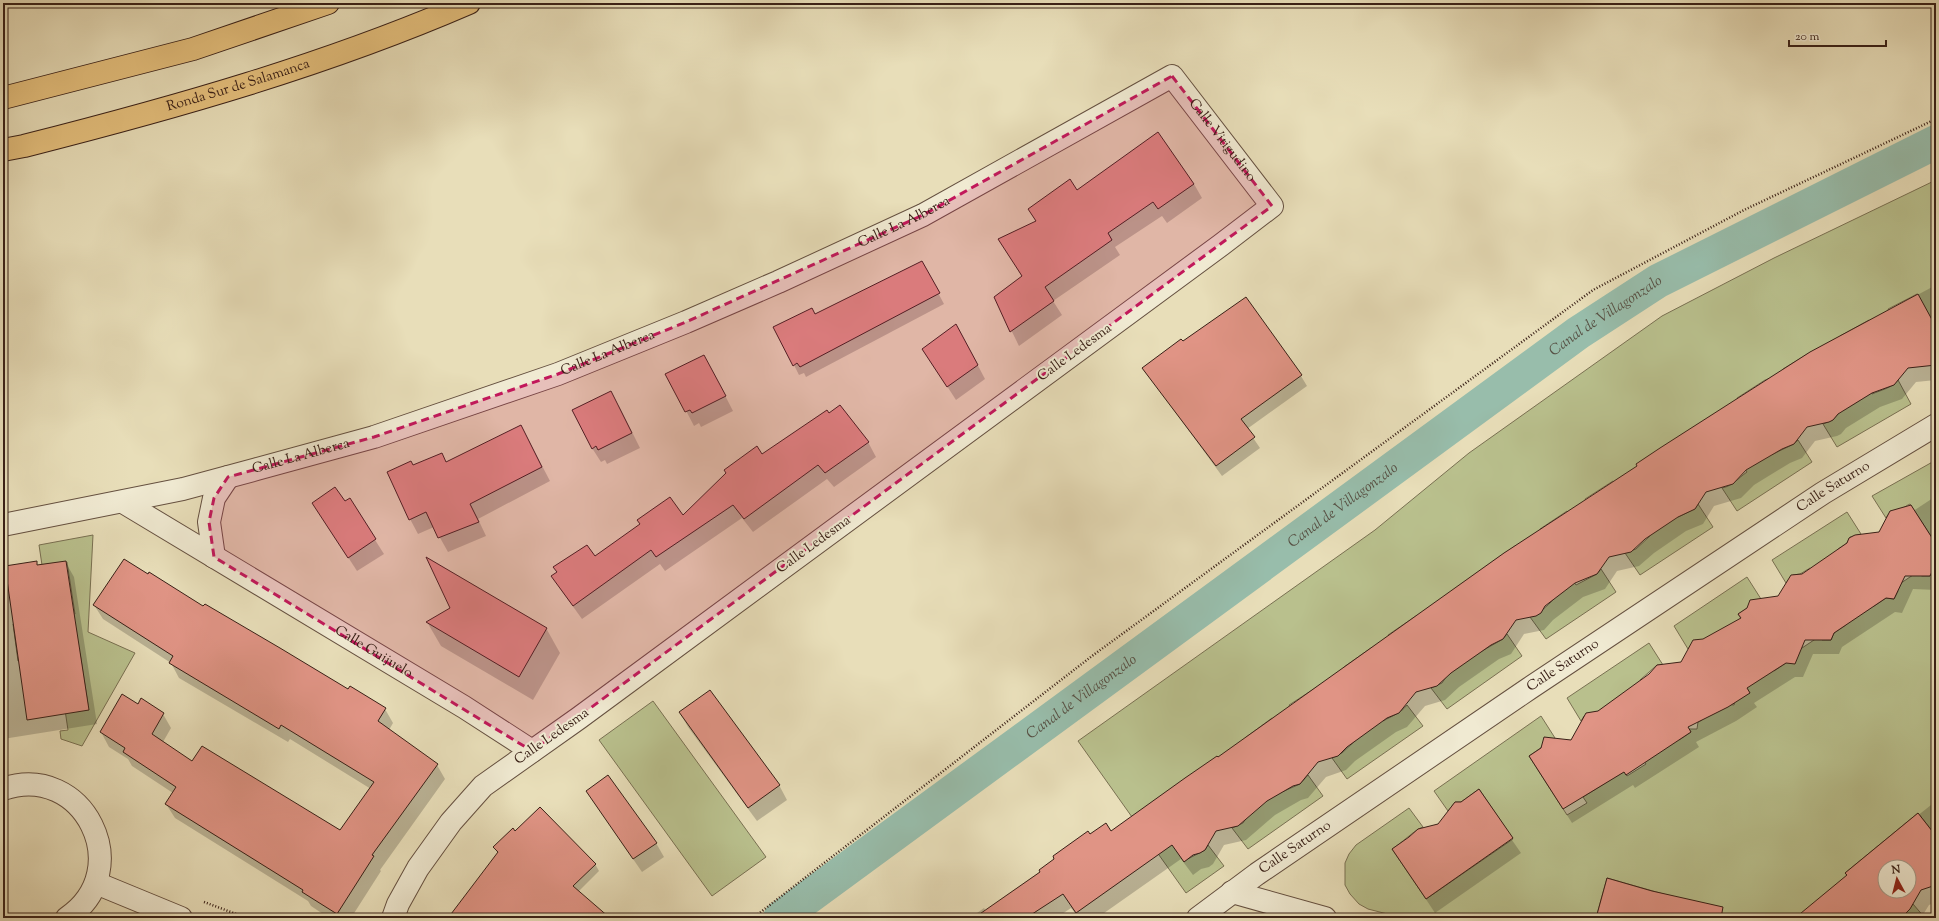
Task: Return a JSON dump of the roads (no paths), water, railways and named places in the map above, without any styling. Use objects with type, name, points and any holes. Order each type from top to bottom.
[{"type":"highway","points":[[3,98],[192,49],[328,3]]},
{"type":"highway","name":"Ronda Sur de Salamanca","points":[[3,150],[24,146],[163,110],[274,75],[416,26],[469,3]]},
{"type":"street","name":"Calle Vitigudino","points":[[1172,76],[1272,206]]},
{"type":"street","name":"Calle La Alberca","points":[[3,525],[123,502],[228,477],[382,435],[558,374],[686,322],[778,282],[923,215],[1172,76]]},
{"type":"street","name":"Calle Ledesma","points":[[393,918],[398,904],[418,868],[451,822],[483,786],[579,718],[883,495],[1222,245],[1272,206]]},
{"type":"street","name":"Calle Saturno","points":[[1198,918],[1232,892],[1530,688],[1823,493],[1936,425]]},
{"type":"street","points":[[214,557],[209,522],[214,498],[228,477]]},
{"type":"street","name":"Calle Guijuelo","points":[[123,502],[457,703],[532,751]]},
{"type":"street","points":[[3,789],[26,784],[43,786],[59,792],[83,810],[91,820],[98,837],[100,870],[96,883],[88,899],[67,918]]},
{"type":"street","points":[[96,883],[181,918]]},
{"type":"street","points":[[1232,892],[1325,918]]},
{"type":"waterway","name":"Canal de Villagonzalo","points":[[780,918],[1578,333],[1658,281],[1936,142]]}]
